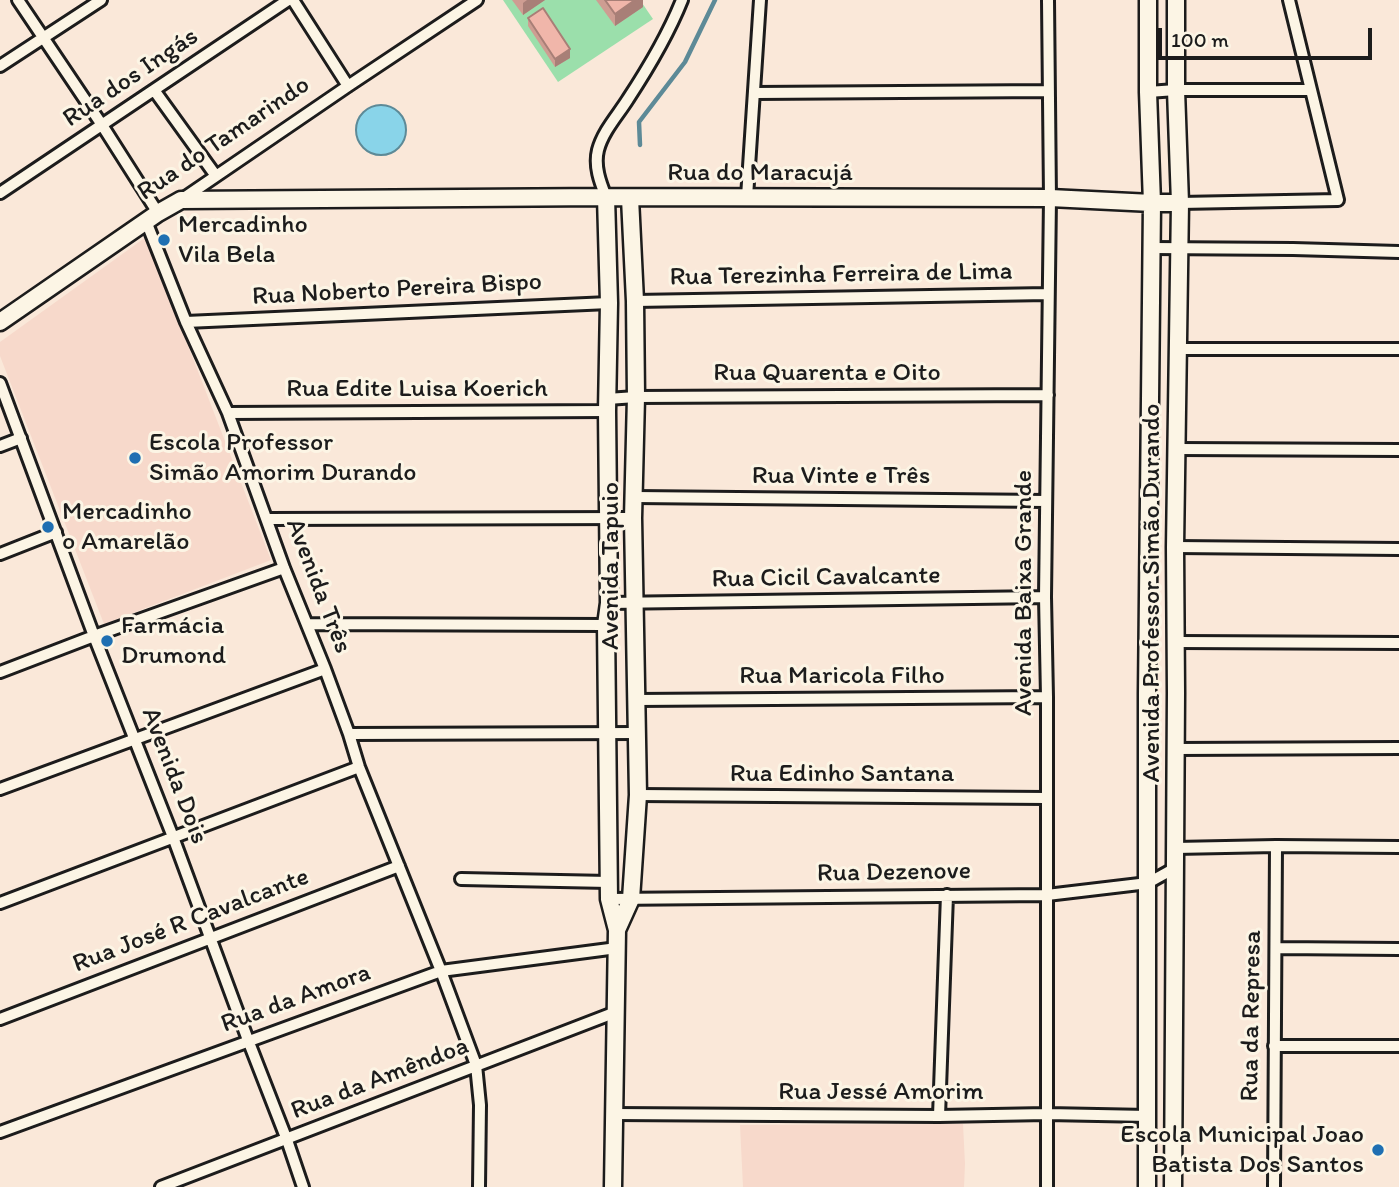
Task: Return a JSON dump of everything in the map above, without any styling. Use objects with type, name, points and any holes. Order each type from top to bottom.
[{"type":"street","name":"Avenida Três","points":[[18,0],[102,125],[152,217],[186,322],[228,413],[284,568],[325,669],[359,767],[476,1065],[480,1105],[479,1187]]},
{"type":"street","points":[[0,66],[101,0]]},
{"type":"street","points":[[291,0],[348,86]]},
{"type":"street","name":"Rua dos Ingás","points":[[0,193],[291,0]]},
{"type":"street","name":"Rua do Tamarindo","points":[[0,322],[477,0]]},
{"type":"street","points":[[607,197],[598,174],[599,147],[653,60],[682,0]]},
{"type":"street","points":[[747,197],[760,0]]},
{"type":"street","name":"Avenida Baixa Grande","points":[[1047,1187],[1045,597],[1050,198],[1048,0]]},
{"type":"street","name":"Avenida Professor Simão Durando","points":[[1147,1187],[1147,693],[1153,203],[1147,92],[1148,0]]},
{"type":"street","name":"Avenida Professor Simão Durando","points":[[1173,1187],[1177,642],[1175,547],[1181,203],[1176,90],[1176,0]]},
{"type":"street","points":[[1147,92],[1311,90],[1289,0]]},
{"type":"street","points":[[154,90],[216,176]]},
{"type":"street","name":"Rua do Maracujá","points":[[181,200],[607,197],[1050,198],[1153,203],[1338,200],[1311,90]]},
{"type":"street","points":[[755,93],[1049,91]]},
{"type":"street","name":"Avenida Tapuio","points":[[607,197],[609,303],[606,625],[609,899],[617,930],[613,1187]]},
{"type":"street","name":"Avenida Tapuio","points":[[617,930],[631,899],[638,795],[634,518],[635,301],[630,198]]},
{"type":"street","points":[[1152,248],[1399,252]]},
{"type":"street","name":"Rua Terezinha Ferreira de Lima","points":[[635,301],[1048,294]]},
{"type":"street","name":"Rua Noberto Pereira Bispo","points":[[186,322],[609,303]]},
{"type":"street","points":[[1178,349],[1399,349]]},
{"type":"street","name":"Avenida Dois","points":[[0,383],[94,636],[288,1139],[303,1187]]},
{"type":"street","name":"Rua Quarenta e Oito","points":[[607,405],[636,397],[1048,395]]},
{"type":"street","name":"Rua Edite Luisa Koerich","points":[[228,413],[607,405]]},
{"type":"street","points":[[0,446],[21,438]]},
{"type":"street","points":[[1177,449],[1399,450]]},
{"type":"street","name":"Rua Vinte e Três","points":[[635,497],[1046,501]]},
{"type":"street","points":[[268,519],[634,518]]},
{"type":"street","points":[[0,554],[56,532]]},
{"type":"street","points":[[1175,547],[1399,548]]},
{"type":"street","points":[[0,672],[284,568]]},
{"type":"street","name":"Rua Cicil Cavalcante","points":[[608,603],[1045,597]]},
{"type":"street","points":[[307,624],[606,625]]},
{"type":"street","points":[[1177,642],[1399,643]]},
{"type":"street","points":[[0,789],[325,669]]},
{"type":"street","points":[[1147,693],[1176,693]]},
{"type":"street","name":"Rua Maricola Filho","points":[[637,700],[1047,697]]},
{"type":"street","points":[[349,734],[637,733]]},
{"type":"street","points":[[1176,748],[1399,748]]},
{"type":"street","points":[[0,903],[359,767]]},
{"type":"street","name":"Rua Edinho Santana","points":[[638,795],[1046,798]]},
{"type":"street","name":"Rua da Represa","points":[[1274,1187],[1276,846]]},
{"type":"street","points":[[1175,848],[1399,847]]},
{"type":"street","name":"Rua José R Cavalcante","points":[[0,1019],[399,866]]},
{"type":"street","name":"Rua Dezenove","points":[[609,899],[1047,895],[1148,883],[1175,868]]},
{"type":"street","points":[[461,879],[609,882]]},
{"type":"street","points":[[939,1116],[947,895]]},
{"type":"street","name":"Rua da Amora","points":[[0,1132],[441,971],[617,948]]},
{"type":"street","points":[[1276,948],[1399,949]]},
{"type":"street","name":"Rua da Amêndoa","points":[[161,1187],[616,1012]]},
{"type":"street","points":[[1274,1046],[1399,1046]]},
{"type":"street","points":[[1148,1083],[1173,1084]]},
{"type":"street","name":"Rua Jessé Amorim","points":[[614,1114],[1148,1116]]},
{"type":"shaded area","name":"Escola Professor Simão Amorim Durando","points":[[146,237],[271,560],[104,624],[0,356],[0,342]]},
{"type":"shaded area","points":[[963,1124],[964,1187],[743,1187],[740,1125]]},
{"type":"green space","points":[[503,0],[640,0],[653,19],[558,82]]},
{"type":"water","points":[[381,105],[399,112],[406,130],[399,148],[381,155],[363,148],[356,130],[363,112]]},
{"type":"building","points":[[605,0],[635,0],[615,14]]},
{"type":"building","points":[[543,8],[570,49],[555,59],[528,18]]},
{"type":"waterway","points":[[640,145],[639,122],[685,62],[715,0]]},
{"type":"place","name":"Mercadinho Vila Bela","points":[[164,240]]},
{"type":"place","name":"Escola Professor Simão Amorim Durando","points":[[135,458]]},
{"type":"place","name":"Mercadinho o Amarelão","points":[[48,527]]},
{"type":"place","name":"Farmácia Drumond","points":[[107,641]]},
{"type":"place","name":"Escola Municipal Joao Batista Dos Santos","points":[[1378,1150]]}]
